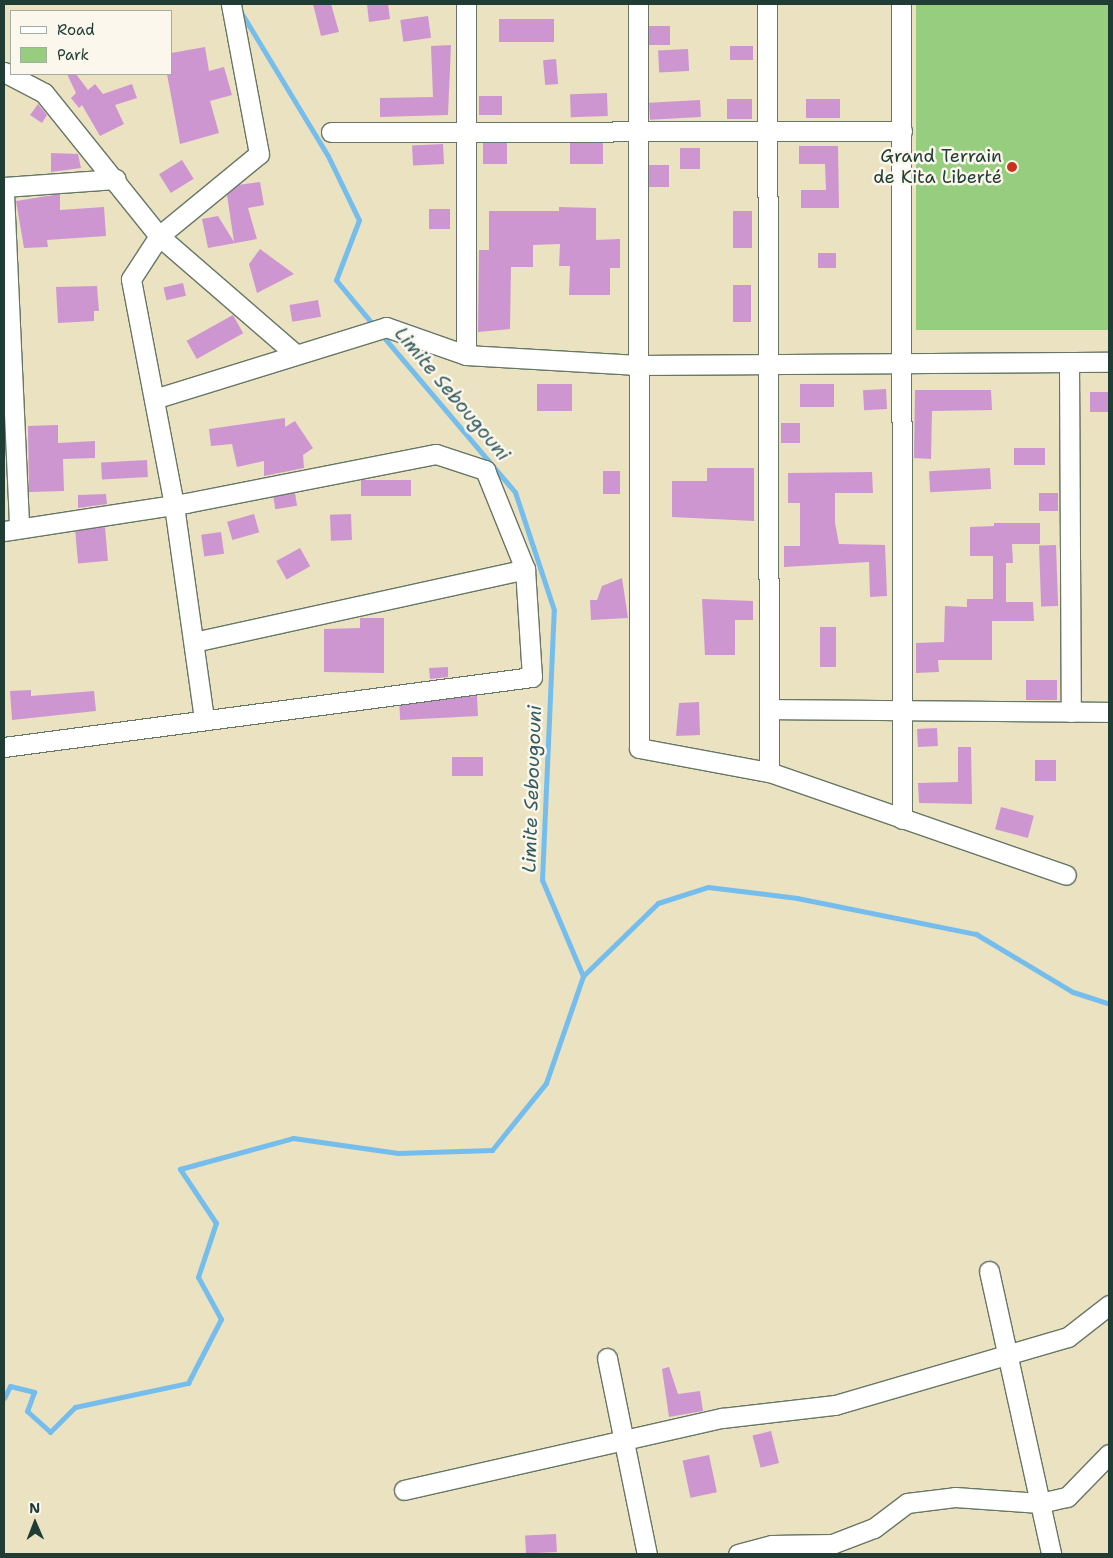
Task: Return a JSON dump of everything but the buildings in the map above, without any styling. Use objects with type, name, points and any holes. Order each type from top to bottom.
[{"type":"street","points":[[204,719],[174,504],[131,279],[158,236],[259,154],[231,4]]},
{"type":"street","points":[[466,4],[466,355]]},
{"type":"street","points":[[638,4],[639,748],[768,772],[1066,875]]},
{"type":"street","points":[[767,4],[768,772]]},
{"type":"street","points":[[901,4],[902,819]]},
{"type":"street","points":[[4,72],[44,93],[116,179],[158,236],[293,352]]},
{"type":"street","points":[[331,132],[902,131]]},
{"type":"street","points":[[4,187],[116,179]]},
{"type":"street","points":[[4,193],[11,530],[174,504],[436,454],[485,470],[525,569],[532,677],[4,746]]},
{"type":"street","points":[[154,398],[293,352],[386,327],[466,355],[638,365],[1109,362]]},
{"type":"street","points":[[1069,362],[1071,712]]},
{"type":"street","points":[[194,642],[525,569]]},
{"type":"street","points":[[768,709],[1109,712]]},
{"type":"street","points":[[989,1271],[1051,1554]]},
{"type":"street","points":[[404,1490],[623,1438],[722,1418],[835,1405],[1068,1336],[1109,1305]]},
{"type":"street","points":[[606,1358],[647,1554]]},
{"type":"street","points":[[738,1554],[772,1545],[832,1544],[874,1528],[908,1503],[955,1497],[1040,1502],[1066,1497],[1109,1454]]},
{"type":"green space","name":"Grand Terrain de Kita Liberté","points":[[916,4],[1109,4],[1109,330],[916,330]]},
{"type":"waterway","name":"Limite Sebougouni","points":[[242,14],[328,156],[359,220],[336,280],[375,327]]},
{"type":"waterway","name":"Limite Sebougouni","points":[[4,1398],[10,1386],[34,1392],[27,1411],[50,1432],[75,1407],[188,1383],[221,1319],[198,1277],[216,1223],[180,1169],[293,1138],[398,1153],[492,1150],[546,1083],[583,976],[542,880],[554,610],[515,492],[381,334]]},
{"type":"waterway","points":[[583,976],[658,903],[708,887],[797,898],[976,934],[1073,992],[1109,1004]]},
{"type":"place","name":"Grand Terrain de Kita Liberté","points":[[1012,167]]}]
